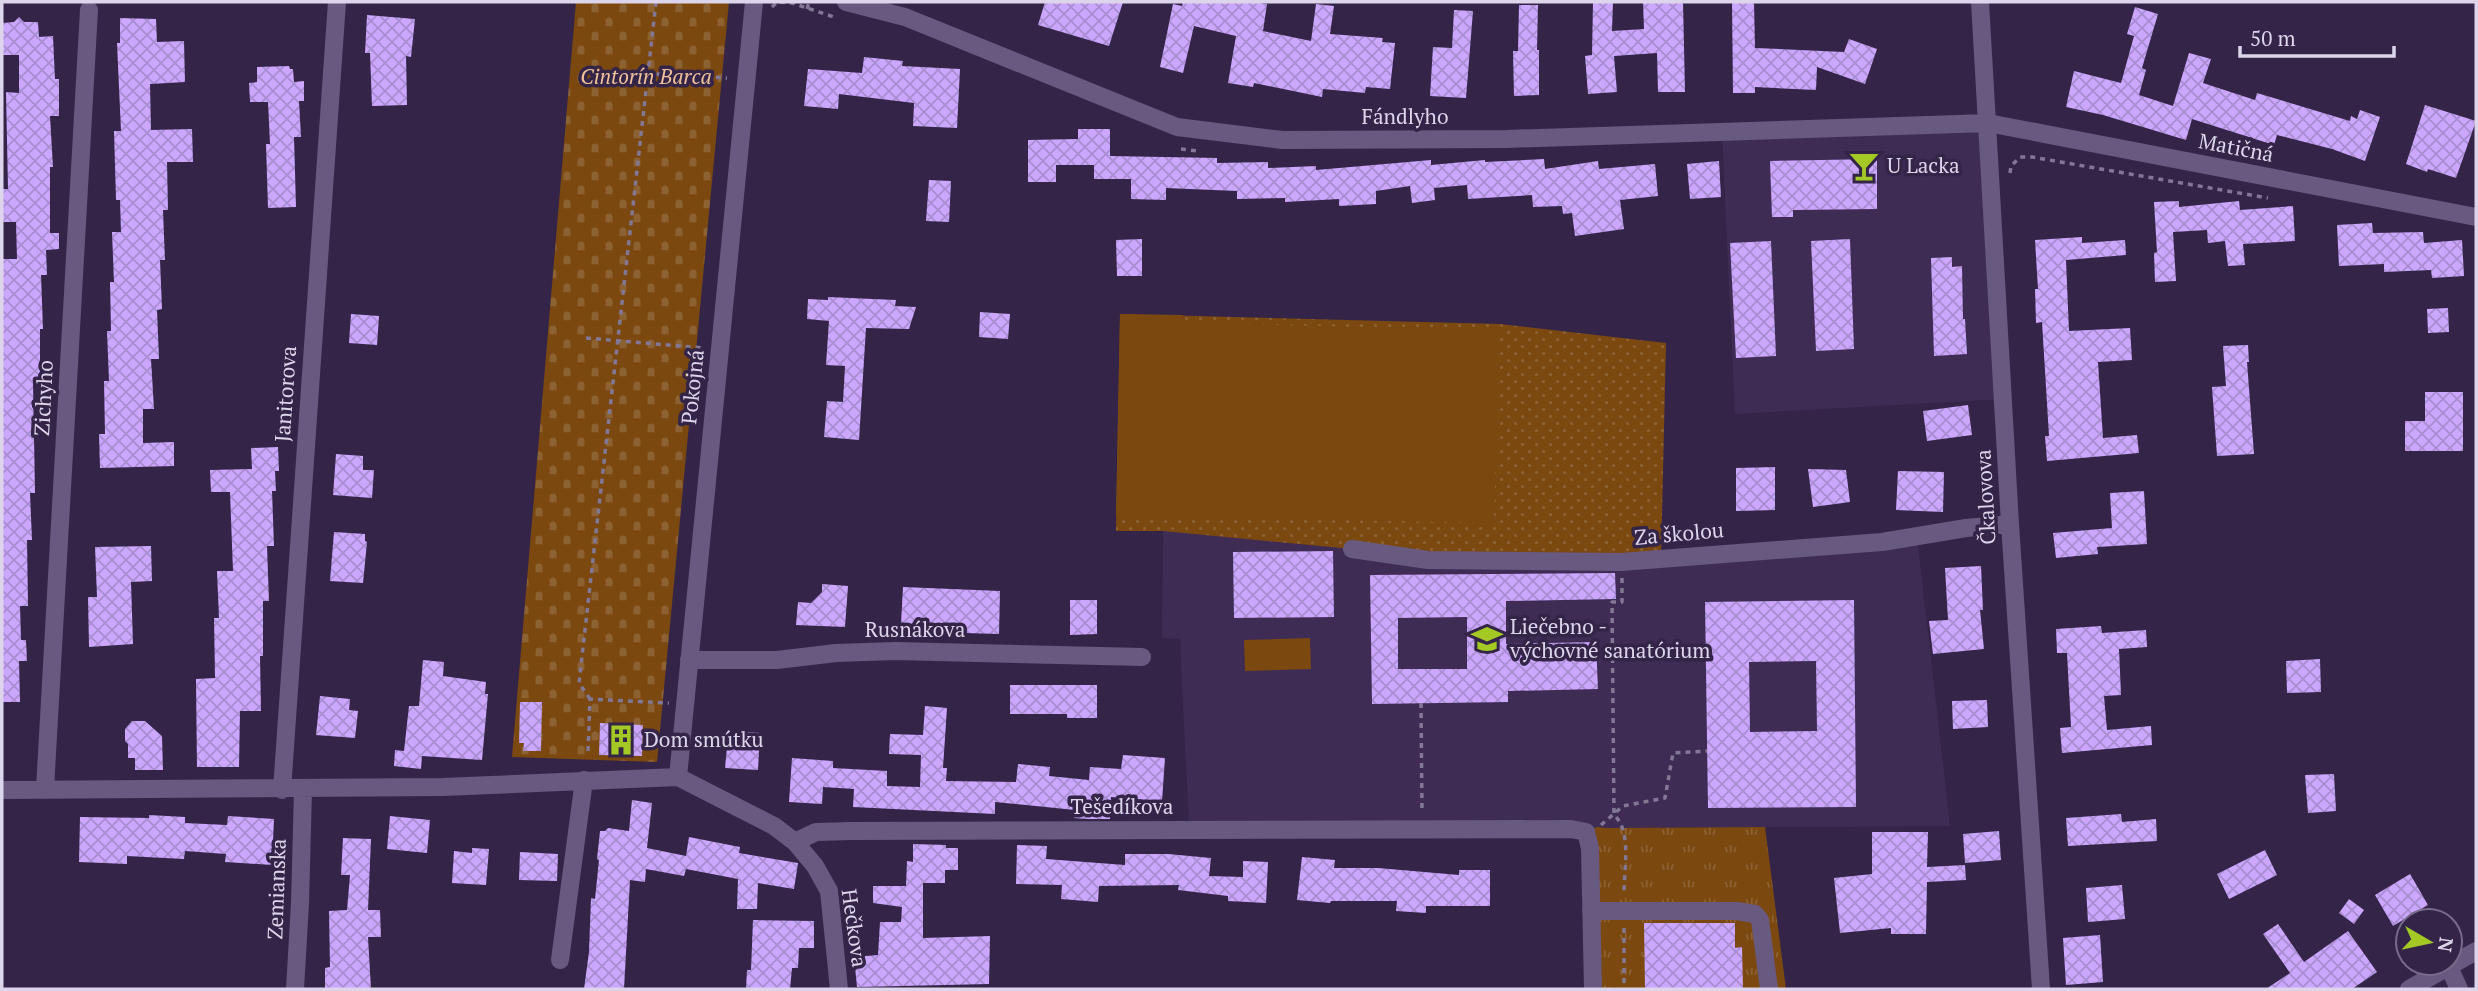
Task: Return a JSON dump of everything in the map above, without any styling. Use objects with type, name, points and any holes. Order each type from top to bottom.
[{"type":"street","name":"Janitorova","points":[[282,790],[337,2]]},
{"type":"street","name":"Fándlyho","points":[[846,2],[905,17],[1177,127],[1282,140],[1506,139],[1988,123]]},
{"type":"street","name":"Čkalovova","points":[[1980,2],[2010,524],[2041,989]]},
{"type":"street","name":"Pokojná","points":[[677,777],[746,78],[762,6]]},
{"type":"street","name":"Zichyho","points":[[45,789],[89,10]]},
{"type":"street","name":"Matičná","points":[[1988,123],[2476,218]]},
{"type":"street","name":"Za školou","points":[[1352,549],[1428,561],[1621,562],[1882,542],[1966,528],[2010,524]]},
{"type":"street","name":"Rusnákova","points":[[689,660],[777,660],[836,653],[895,651],[1142,657]]},
{"type":"street","points":[[2,790],[443,787],[677,777],[774,826],[795,842]]},
{"type":"street","points":[[561,960],[584,780]]},
{"type":"street","name":"Zemianska","points":[[295,989],[303,789]]},
{"type":"street","name":"Tešedíkova","points":[[795,842],[816,832],[851,831],[1571,829],[1586,832]]},
{"type":"street","points":[[1586,832],[1590,848],[1593,989]]},
{"type":"street","name":"Hečkova","points":[[795,842],[815,866],[829,891],[839,989]]},
{"type":"street","points":[[1591,911],[1737,911],[1755,914],[1760,920],[1769,989]]},
{"type":"street","points":[[2409,989],[2431,977]]},
{"type":"path","points":[[588,751],[590,699],[579,683],[656,2]]},
{"type":"path","points":[[762,6],[777,2],[792,3],[846,21]]},
{"type":"path","points":[[807,9],[809,2]]},
{"type":"path","points":[[647,79],[658,74],[746,78]]},
{"type":"path","points":[[1173,146],[1206,152]]},
{"type":"path","points":[[2008,180],[2011,166],[2020,157],[2032,156],[2275,200]]},
{"type":"path","points":[[586,338],[720,349]]},
{"type":"path","points":[[1614,815],[1612,603],[1622,602],[1621,562]]},
{"type":"path","points":[[590,699],[684,704]]},
{"type":"path","points":[[1420,703],[1422,830]]},
{"type":"path","points":[[1586,832],[1606,822],[1623,806],[1665,799],[1673,753],[1707,751]]},
{"type":"shaded area","points":[[1988,123],[2003,399],[1735,414],[1722,132]]},
{"type":"shaded area","points":[[1163,530],[1501,562],[1917,536],[1950,826],[1597,827],[1586,832],[1189,830],[1180,639],[1162,638]]},
{"type":"green space","name":"Cintorín Barca","points":[[576,2],[729,2],[657,762],[512,757]]},
{"type":"green space","points":[[1120,314],[1500,324],[1666,343],[1661,557],[1621,562],[1352,549],[1163,531],[1116,531]]},
{"type":"green space","points":[[1120,314],[1183,315],[1184,323],[1499,330],[1494,523],[1116,516]]},
{"type":"green space","points":[[1310,638],[1311,669],[1245,671],[1244,640]]},
{"type":"green space","points":[[1597,827],[1765,827],[1786,989],[1593,989],[1586,832]]},
{"type":"building","points":[[1045,2],[1123,2],[1109,46],[1038,25]]},
{"type":"building","points":[[1183,2],[1267,4],[1263,31],[1311,41],[1316,4],[1334,6],[1330,34],[1383,38],[1382,42],[1395,43],[1390,89],[1366,87],[1365,93],[1323,89],[1322,97],[1254,83],[1253,87],[1228,83],[1236,36],[1194,26],[1183,73],[1160,67],[1173,4],[1182,6]]},
{"type":"building","points":[[1593,2],[1613,2],[1612,31],[1644,29],[1643,3],[1683,2],[1685,92],[1658,92],[1657,53],[1614,56],[1617,92],[1588,94],[1585,56],[1592,55]]},
{"type":"building","points":[[1732,3],[1754,3],[1755,48],[1844,52],[1849,39],[1877,49],[1865,84],[1817,67],[1816,90],[1755,87],[1755,93],[1733,93]]},
{"type":"building","points":[[1519,5],[1538,5],[1539,95],[1514,96],[1513,51],[1518,51]]},
{"type":"building","points":[[2135,7],[2158,14],[2142,68],[2146,70],[2139,95],[2173,106],[2189,53],[2211,59],[2203,83],[2255,100],[2257,93],[2350,121],[2351,116],[2357,119],[2360,110],[2380,117],[2365,161],[2332,149],[2277,135],[2274,145],[2192,119],[2186,140],[2066,107],[2074,71],[2121,83],[2134,36],[2127,34]]},
{"type":"building","points":[[1454,10],[1473,11],[1466,98],[1430,96],[1433,47],[1452,48]]},
{"type":"building","points":[[367,15],[415,19],[411,57],[406,56],[407,105],[372,106],[370,53],[365,53]]},
{"type":"building","points":[[19,17],[24,22],[38,22],[39,37],[53,36],[55,79],[59,79],[59,116],[50,116],[53,167],[50,167],[50,233],[59,233],[59,249],[46,250],[47,275],[41,275],[43,329],[40,329],[40,383],[33,383],[35,493],[30,493],[32,540],[27,540],[28,606],[20,606],[21,640],[26,640],[27,661],[19,661],[20,702],[2,702],[2,259],[17,259],[16,222],[3,222],[3,189],[8,189],[6,92],[19,93],[19,55],[2,55],[2,23],[14,22]]},
{"type":"building","points":[[120,18],[156,19],[157,42],[184,41],[185,82],[150,84],[151,130],[192,129],[193,162],[167,162],[168,210],[163,210],[165,260],[160,260],[162,309],[157,310],[159,359],[151,359],[154,409],[143,409],[143,443],[174,442],[174,466],[100,468],[99,434],[105,434],[104,381],[109,381],[107,331],[111,331],[110,282],[114,282],[112,232],[121,232],[120,200],[116,200],[114,131],[121,131],[117,43],[120,43]]},
{"type":"building","points":[[864,57],[903,61],[902,66],[960,69],[957,128],[913,126],[914,103],[839,94],[838,109],[804,106],[808,69],[862,73]]},
{"type":"building","points":[[289,66],[293,69],[294,82],[304,81],[304,101],[299,101],[301,137],[294,137],[296,207],[268,208],[268,102],[250,102],[249,83],[257,82],[257,67]]},
{"type":"building","points":[[2425,105],[2476,121],[2456,178],[2406,164]]},
{"type":"building","points":[[1078,129],[1110,129],[1110,156],[1217,158],[1217,163],[1268,162],[1268,168],[1316,166],[1316,170],[1431,160],[1431,165],[1485,160],[1544,159],[1545,169],[1598,161],[1599,169],[1655,164],[1658,196],[1620,200],[1624,229],[1575,236],[1572,213],[1563,214],[1562,206],[1533,207],[1532,195],[1468,199],[1467,185],[1434,188],[1435,200],[1412,203],[1410,186],[1376,191],[1376,204],[1339,206],[1339,199],[1285,202],[1285,198],[1237,199],[1237,191],[1166,188],[1166,200],[1131,199],[1131,179],[1094,179],[1094,165],[1056,165],[1056,182],[1028,182],[1028,140],[1078,139]]},
{"type":"building","points":[[1877,159],[1877,209],[1793,210],[1793,217],[1772,217],[1770,161]]},
{"type":"building","points":[[1719,161],[1721,197],[1690,199],[1687,164]]},
{"type":"building","points":[[929,180],[951,181],[949,222],[926,221]]},
{"type":"building","points":[[2179,201],[2179,207],[2239,201],[2240,210],[2293,206],[2295,241],[2243,244],[2245,265],[2228,266],[2225,241],[2208,243],[2207,230],[2173,232],[2176,281],[2155,282],[2154,253],[2157,252],[2154,202]]},
{"type":"building","points":[[2372,223],[2373,233],[2423,232],[2424,243],[2462,240],[2464,276],[2432,278],[2431,270],[2384,272],[2384,264],[2339,266],[2337,225]]},
{"type":"building","points":[[2082,237],[2082,243],[2125,240],[2126,255],[2066,260],[2069,331],[2130,328],[2132,360],[2098,362],[2103,438],[2137,435],[2139,453],[2047,461],[2045,436],[2049,436],[2042,322],[2036,323],[2035,289],[2038,289],[2035,240]]},
{"type":"building","points":[[1142,239],[1142,276],[1117,276],[1116,240]]},
{"type":"building","points":[[1850,239],[1854,349],[1816,351],[1811,241]]},
{"type":"building","points":[[1771,241],[1776,356],[1736,358],[1730,243]]},
{"type":"building","points":[[1952,257],[1952,267],[1962,266],[1967,354],[1934,356],[1931,258]]},
{"type":"building","points":[[828,297],[896,300],[895,306],[916,307],[909,329],[866,328],[859,440],[824,437],[827,401],[843,402],[845,366],[826,365],[829,321],[807,319],[808,299],[828,300]]},
{"type":"building","points":[[2448,308],[2449,332],[2428,333],[2427,309]]},
{"type":"building","points":[[980,312],[1010,314],[1008,339],[979,337]]},
{"type":"building","points":[[351,314],[379,316],[377,345],[349,343]]},
{"type":"building","points":[[2248,345],[2254,454],[2217,456],[2212,387],[2226,386],[2223,346]]},
{"type":"building","points":[[2425,392],[2463,392],[2463,451],[2405,451],[2405,421],[2425,421]]},
{"type":"building","points":[[1968,405],[1972,435],[1927,441],[1923,411]]},
{"type":"building","points":[[278,447],[279,471],[275,471],[276,491],[272,491],[274,546],[267,546],[269,601],[263,601],[261,711],[240,711],[239,767],[197,767],[196,679],[215,678],[214,618],[219,618],[217,571],[233,571],[230,492],[211,492],[210,470],[252,469],[251,448]]},
{"type":"building","points":[[336,454],[363,456],[363,470],[374,470],[372,498],[333,495]]},
{"type":"building","points":[[1775,467],[1775,510],[1736,511],[1736,468]]},
{"type":"building","points":[[1808,469],[1846,470],[1850,502],[1813,507]]},
{"type":"building","points":[[1898,471],[1944,472],[1943,512],[1896,510]]},
{"type":"building","points":[[2144,491],[2147,544],[2097,547],[2098,554],[2056,558],[2053,533],[2112,528],[2110,493]]},
{"type":"building","points":[[334,532],[365,534],[367,542],[363,583],[330,581]]},
{"type":"building","points":[[151,546],[152,581],[131,582],[133,644],[89,647],[88,597],[97,597],[95,547]]},
{"type":"building","points":[[1333,551],[1334,617],[1234,618],[1233,552]]},
{"type":"building","points":[[1981,566],[1983,610],[1980,610],[1984,649],[1933,654],[1929,621],[1948,620],[1945,568]]},
{"type":"building","name":"Liečebno - výchovné sanatórium","points":[[1615,573],[1616,599],[1506,601],[1506,644],[1596,642],[1598,689],[1508,691],[1508,702],[1372,704],[1370,575]],"holes":[[[1467,617],[1467,669],[1398,669],[1398,618]]]},
{"type":"building","points":[[822,584],[848,586],[845,627],[796,625],[798,602],[811,603],[822,592]]},
{"type":"building","points":[[903,587],[1000,591],[999,634],[964,633],[964,627],[901,623]]},
{"type":"building","points":[[1070,600],[1097,600],[1097,634],[1070,635]]},
{"type":"building","points":[[1854,600],[1856,807],[1708,808],[1705,602]],"holes":[[[1816,661],[1817,731],[1750,732],[1749,662]]]},
{"type":"building","points":[[2101,626],[2102,633],[2146,630],[2147,647],[2119,649],[2121,695],[2104,696],[2107,730],[2151,726],[2152,745],[2062,753],[2060,728],[2071,727],[2067,653],[2057,653],[2056,629]]},
{"type":"building","points":[[2320,659],[2321,692],[2287,693],[2286,661]]},
{"type":"building","points":[[423,660],[444,662],[443,676],[486,682],[485,694],[488,694],[482,760],[422,756],[421,769],[394,766],[395,750],[404,751],[409,706],[419,706]]},
{"type":"building","points":[[1010,685],[1097,685],[1097,718],[1067,718],[1067,714],[1010,714]]},
{"type":"building","points":[[320,696],[350,699],[349,710],[358,711],[355,738],[316,735]]},
{"type":"building","points":[[1987,700],[1988,727],[1953,729],[1952,701]]},
{"type":"building","points":[[520,702],[542,702],[541,751],[523,751],[524,743],[519,743]]},
{"type":"building","points":[[925,706],[947,708],[943,768],[947,768],[946,781],[1016,782],[1018,764],[1050,767],[1049,776],[1089,780],[1090,767],[1121,769],[1123,755],[1165,758],[1162,801],[1111,797],[1110,819],[1074,818],[1075,810],[995,802],[995,814],[853,807],[854,789],[823,787],[822,804],[789,802],[792,758],[833,761],[833,768],[887,771],[887,786],[920,787],[921,755],[889,754],[890,734],[923,735]]},
{"type":"building","points":[[132,721],[145,721],[162,736],[163,770],[135,770],[135,758],[128,758],[128,744],[125,741],[125,729]]},
{"type":"building","name":"Dom smútku","points":[[600,723],[643,725],[642,756],[599,755]]},
{"type":"building","points":[[735,731],[760,733],[758,770],[725,768],[727,747],[734,747]]},
{"type":"building","points":[[2334,774],[2336,811],[2308,813],[2305,775]]},
{"type":"building","points":[[632,800],[652,803],[647,848],[686,856],[689,837],[740,847],[739,853],[798,863],[794,889],[758,883],[757,909],[737,909],[738,879],[686,869],[684,876],[646,869],[645,882],[630,880],[624,989],[584,989],[589,952],[591,898],[595,899],[600,831],[608,828],[629,831]]},
{"type":"building","points":[[2121,814],[2122,822],[2156,819],[2157,841],[2068,846],[2066,818]]},
{"type":"building","points":[[149,815],[185,817],[185,823],[227,825],[228,816],[274,819],[272,865],[225,862],[226,854],[185,851],[184,859],[127,856],[127,864],[79,862],[80,817],[149,818]]},
{"type":"building","points":[[390,816],[430,820],[427,853],[387,849]]},
{"type":"building","points":[[1999,831],[2001,860],[1965,863],[1963,834]]},
{"type":"building","points":[[1872,832],[1928,832],[1927,867],[1965,865],[1966,880],[1927,882],[1926,934],[1891,934],[1891,928],[1840,933],[1834,878],[1872,874]]},
{"type":"building","points":[[343,838],[371,839],[368,910],[380,910],[381,937],[368,937],[371,989],[325,989],[325,968],[330,967],[329,911],[347,910],[350,875],[341,875]]},
{"type":"building","points":[[913,844],[958,848],[958,870],[945,870],[945,883],[923,883],[923,938],[990,936],[989,984],[857,987],[854,957],[878,955],[880,922],[901,922],[902,907],[873,903],[873,886],[906,886],[907,861],[913,862]]},
{"type":"building","points":[[1017,845],[1047,846],[1046,859],[1125,865],[1125,854],[1211,858],[1209,876],[1243,877],[1243,861],[1268,862],[1266,903],[1228,901],[1228,896],[1178,890],[1179,885],[1099,886],[1098,902],[1061,899],[1062,885],[1016,884]]},
{"type":"building","points":[[472,848],[489,849],[486,885],[452,883],[454,851],[472,853]]},
{"type":"building","points":[[2265,850],[2277,875],[2229,899],[2217,874]]},
{"type":"building","points":[[520,852],[558,854],[557,881],[519,880]]},
{"type":"building","points":[[1302,857],[1335,860],[1334,868],[1378,868],[1459,875],[1459,870],[1490,870],[1490,906],[1426,906],[1426,913],[1396,911],[1397,901],[1330,903],[1297,900]]},
{"type":"building","points":[[2410,874],[2428,905],[2394,907],[2393,926],[2375,895]]},
{"type":"building","points":[[2122,885],[2125,919],[2088,922],[2086,888]]},
{"type":"building","points":[[2349,899],[2364,910],[2354,924],[2339,913]]},
{"type":"building","points":[[753,920],[814,921],[814,948],[799,948],[798,968],[792,968],[790,989],[746,989],[747,970],[751,970]]},
{"type":"building","points":[[1644,923],[1735,923],[1735,948],[1742,947],[1743,989],[1645,989]]},
{"type":"building","points":[[2278,924],[2304,962],[2348,931],[2377,972],[2352,989],[2266,989],[2290,973],[2263,934]]},
{"type":"building","points":[[2100,935],[2103,982],[2066,985],[2063,938]]},
{"type":"place","name":"U Lacka","points":[[1864,166]]},
{"type":"place","name":"Liečebno - výchovné sanatórium","points":[[1487,639]]},
{"type":"place","name":"Dom smútku","points":[[621,740]]}]
